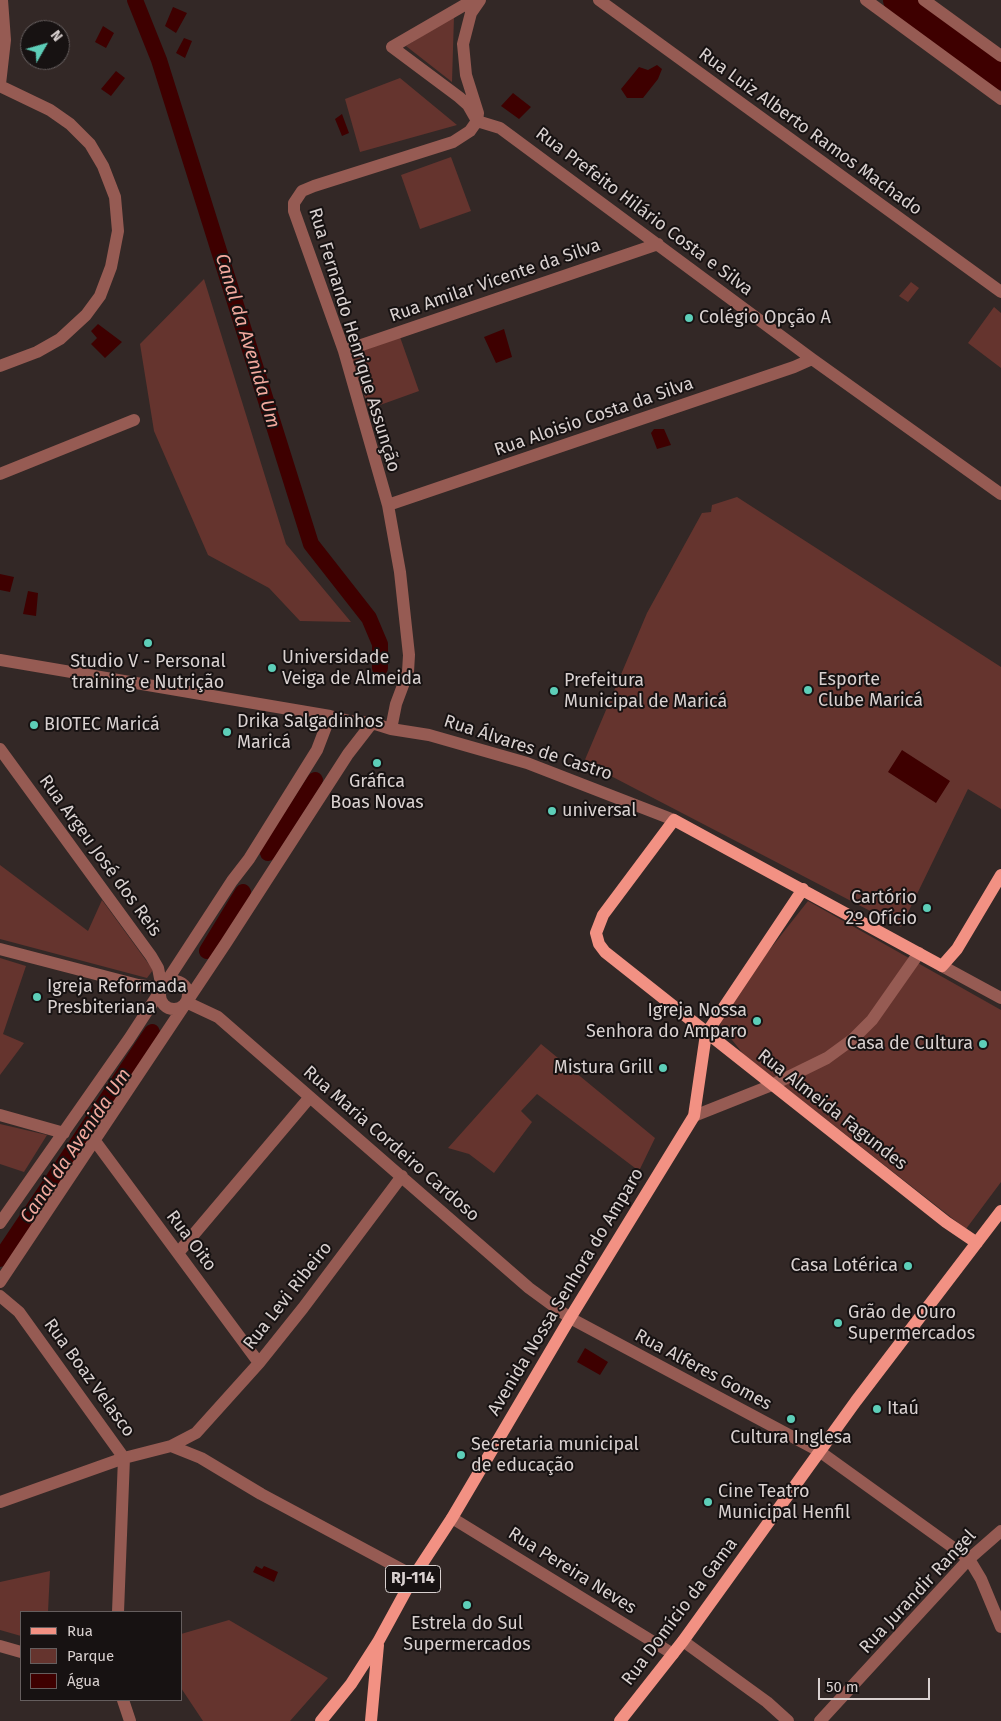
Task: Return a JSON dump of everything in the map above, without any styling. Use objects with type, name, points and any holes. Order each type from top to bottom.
[{"type":"main road","name":"Rua Álvares de Castro","points":[[674,820],[942,966]]},
{"type":"main road","name":"Rua Almeida Fagundes","points":[[674,820],[603,915],[597,926],[596,938],[605,952],[706,1034],[957,1231],[977,1243]]},
{"type":"main road","points":[[942,966],[957,949],[1001,874]]},
{"type":"main road","points":[[706,1034],[803,889]]},
{"type":"main road","name":"Avenida Nossa Senhora do Amparo","points":[[321,1721],[351,1684],[378,1642],[414,1576],[452,1518],[570,1318],[694,1116],[706,1034]]},
{"type":"main road","name":"Rua Domício da Gama","points":[[620,1721],[683,1641],[819,1451],[1001,1211]]},
{"type":"main road","name":"Avenida Nossa Senhora do Amparo","points":[[371,1721],[378,1642]]},
{"type":"street","points":[[0,366],[37,352],[60,339],[86,315],[100,296],[111,267],[118,231],[114,197],[103,166],[90,144],[70,124],[50,110],[0,85],[6,40],[2,0]]},
{"type":"street","points":[[473,0],[392,47],[468,105],[477,121]]},
{"type":"street","points":[[477,121],[478,110],[466,76],[463,55],[468,22],[480,0]]},
{"type":"street","name":"Rua Luiz Alberto Ramos Machado","points":[[599,0],[1001,292]]},
{"type":"street","points":[[866,0],[1001,99]]},
{"type":"street","points":[[924,0],[1001,56]]},
{"type":"street","name":"Rua Fernando Henrique Assunção","points":[[391,729],[396,704],[408,672],[409,655],[400,572],[388,505],[344,351],[294,211],[296,196],[314,186],[453,142],[470,131],[477,121]]},
{"type":"street","name":"Rua Prefeito Hilário Costa e Silva","points":[[477,121],[491,123],[500,128],[812,359],[1001,494]]},
{"type":"street","name":"Rua Amilar Vicente da Silva","points":[[344,351],[658,244]]},
{"type":"street","name":"Rua Aloisio Costa da Silva","points":[[388,505],[794,367],[812,359]]},
{"type":"street","points":[[0,474],[134,420]]},
{"type":"street","name":"Rua Álvares de Castro","points":[[0,660],[330,716],[349,722],[372,723],[391,729],[429,735],[493,752],[612,794],[674,820]]},
{"type":"street","points":[[0,1223],[64,1133],[232,881],[249,859],[317,750],[330,716]]},
{"type":"street","points":[[0,1282],[95,1141],[338,770],[372,723]]},
{"type":"street","name":"Rua Argeu José dos Reis","points":[[0,749],[151,956],[158,968],[162,988]]},
{"type":"street","points":[[0,949],[138,985],[162,988]]},
{"type":"street","points":[[694,1116],[772,1085],[827,1058],[853,1038],[884,1006],[919,953]]},
{"type":"street","name":"Rua Álvares de Castro","points":[[942,966],[1001,998]]},
{"type":"street","points":[[168,982],[181,983],[188,994],[186,1002],[180,1008],[167,1007],[160,996],[162,988],[168,982]]},
{"type":"street","name":"Rua Maria Cordeiro Cardoso","points":[[186,1002],[218,1017],[529,1288],[570,1318]]},
{"type":"street","points":[[178,1253],[310,1097]]},
{"type":"street","points":[[0,1115],[64,1133]]},
{"type":"street","name":"Rua Oito","points":[[95,1141],[259,1363]]},
{"type":"street","name":"Rua Levi Ribeiro","points":[[0,1502],[124,1458],[170,1446],[196,1433],[259,1363],[402,1176]]},
{"type":"street","name":"Rua Boaz Velasco","points":[[0,1296],[19,1312],[124,1458],[118,1611]]},
{"type":"street","name":"Rua Alferes Gomes","points":[[570,1318],[819,1451],[970,1560]]},
{"type":"street","points":[[196,1433],[201,1458]]},
{"type":"street","points":[[170,1446],[201,1458],[261,1494],[414,1576]]},
{"type":"street","name":"Rua Pereira Neves","points":[[452,1518],[673,1654]]},
{"type":"street","name":"Rua Jurandir Rangel","points":[[820,1721],[970,1560],[1001,1531]]},
{"type":"street","points":[[970,1560],[981,1579],[1001,1627]]},
{"type":"street","points":[[683,1641],[767,1702],[788,1721]]},
{"type":"street","points":[[0,1646],[20,1652]]},
{"type":"street","points":[[123,1701],[130,1721]]},
{"type":"green space","points":[[454,16],[452,82],[406,46]]},
{"type":"green space","points":[[400,78],[457,125],[360,152],[345,99]]},
{"type":"green space","points":[[451,157],[471,211],[420,229],[401,175]]},
{"type":"green space","points":[[204,279],[286,544],[351,622],[300,621],[269,588],[208,555],[154,431],[140,344]]},
{"type":"green space","points":[[911,282],[919,288],[908,302],[899,296]]},
{"type":"green space","points":[[994,307],[1001,313],[1001,368],[968,343]]},
{"type":"green space","points":[[400,337],[419,391],[369,409],[350,355]]},
{"type":"green space","name":"Esporte Clube Maricá","points":[[737,497],[1001,667],[1001,809],[968,789],[901,927],[584,762],[647,613],[702,513],[711,512],[712,505]]},
{"type":"green space","points":[[0,865],[88,931],[102,900],[153,970],[147,978],[0,939]]},
{"type":"green space","points":[[808,901],[1001,1010],[1001,1182],[966,1229],[744,1055],[721,1026],[718,1015]]},
{"type":"green space","points":[[0,958],[26,966],[3,1034],[24,1043],[0,1075]]},
{"type":"green space","points":[[541,1044],[655,1138],[639,1171],[537,1094],[521,1111],[532,1122],[494,1173],[469,1154],[448,1148]]},
{"type":"green space","points":[[0,1124],[47,1135],[24,1172],[0,1164]]},
{"type":"green space","points":[[50,1571],[48,1611],[20,1611],[20,1636],[0,1630],[0,1582]]},
{"type":"green space","points":[[229,1620],[328,1678],[290,1721],[203,1721],[182,1690],[182,1634]]},
{"type":"water","points":[[173,7],[187,13],[176,33],[165,26]]},
{"type":"water","points":[[103,26],[114,33],[106,48],[95,42]]},
{"type":"water","points":[[184,38],[192,41],[185,58],[176,53]]},
{"type":"water","points":[[657,65],[662,69],[658,79],[643,98],[627,98],[621,89],[639,67],[648,70]]},
{"type":"water","points":[[116,71],[125,78],[111,96],[101,89]]},
{"type":"water","points":[[513,93],[531,107],[519,119],[501,106]]},
{"type":"water","points":[[342,114],[349,133],[342,136],[335,119]]},
{"type":"water","points":[[98,324],[122,342],[105,358],[91,344],[97,338],[91,331]]},
{"type":"water","points":[[504,329],[512,357],[496,363],[484,337]]},
{"type":"water","points":[[654,429],[664,429],[671,445],[657,449],[651,433]]},
{"type":"water","points":[[0,574],[14,577],[10,592],[0,590]]},
{"type":"water","points":[[28,591],[38,593],[36,616],[23,614]]},
{"type":"water","points":[[902,750],[950,781],[936,803],[888,772]]},
{"type":"water","points":[[585,1348],[608,1362],[600,1375],[577,1362]]},
{"type":"water","points":[[256,1566],[262,1569],[264,1566],[278,1572],[274,1582],[253,1572]]},
{"type":"waterway","name":"Canal da Avenida Um","points":[[135,0],[159,60],[311,544],[369,618],[380,644],[380,668]]},
{"type":"waterway","points":[[896,0],[1001,77]]},
{"type":"waterway","name":"Canal da Avenida Um","points":[[268,853],[315,780]]},
{"type":"waterway","name":"Canal da Avenida Um","points":[[207,951],[243,892]]},
{"type":"waterway","name":"Canal da Avenida Um","points":[[0,1259],[152,1032]]},
{"type":"place","name":"Colégio Opção A","points":[[689,318]]},
{"type":"place","name":"Studio V - Personal training e Nutrição","points":[[148,643]]},
{"type":"place","name":"Universidade Veiga de Almeida","points":[[272,668]]},
{"type":"place","name":"Esporte Clube Maricá","points":[[808,690]]},
{"type":"place","name":"Prefeitura Municipal de Maricá","points":[[554,691]]},
{"type":"place","name":"BIOTEC Maricá","points":[[34,725]]},
{"type":"place","name":"Drika Salgadinhos Maricá","points":[[227,732]]},
{"type":"place","name":"Gráfica Boas Novas","points":[[377,763]]},
{"type":"place","name":"universal","points":[[552,811]]},
{"type":"place","name":"Cartório 2º Ofício","points":[[927,908]]},
{"type":"place","name":"Igreja Reformada Presbiteriana","points":[[37,997]]},
{"type":"place","name":"Igreja Nossa Senhora do Amparo","points":[[757,1021]]},
{"type":"place","name":"Casa de Cultura","points":[[983,1044]]},
{"type":"place","name":"Mistura Grill","points":[[663,1068]]},
{"type":"place","name":"Casa Lotérica","points":[[908,1266]]},
{"type":"place","name":"Grão de Ouro Supermercados","points":[[838,1323]]},
{"type":"place","name":"Itaú","points":[[877,1409]]},
{"type":"place","name":"Cultura Inglesa","points":[[791,1419]]},
{"type":"place","name":"Secretaria municipal de educação","points":[[461,1455]]},
{"type":"place","name":"Cine Teatro Municipal Henfil","points":[[708,1502]]},
{"type":"place","name":"Estrela do Sul Supermercados","points":[[467,1605]]}]
